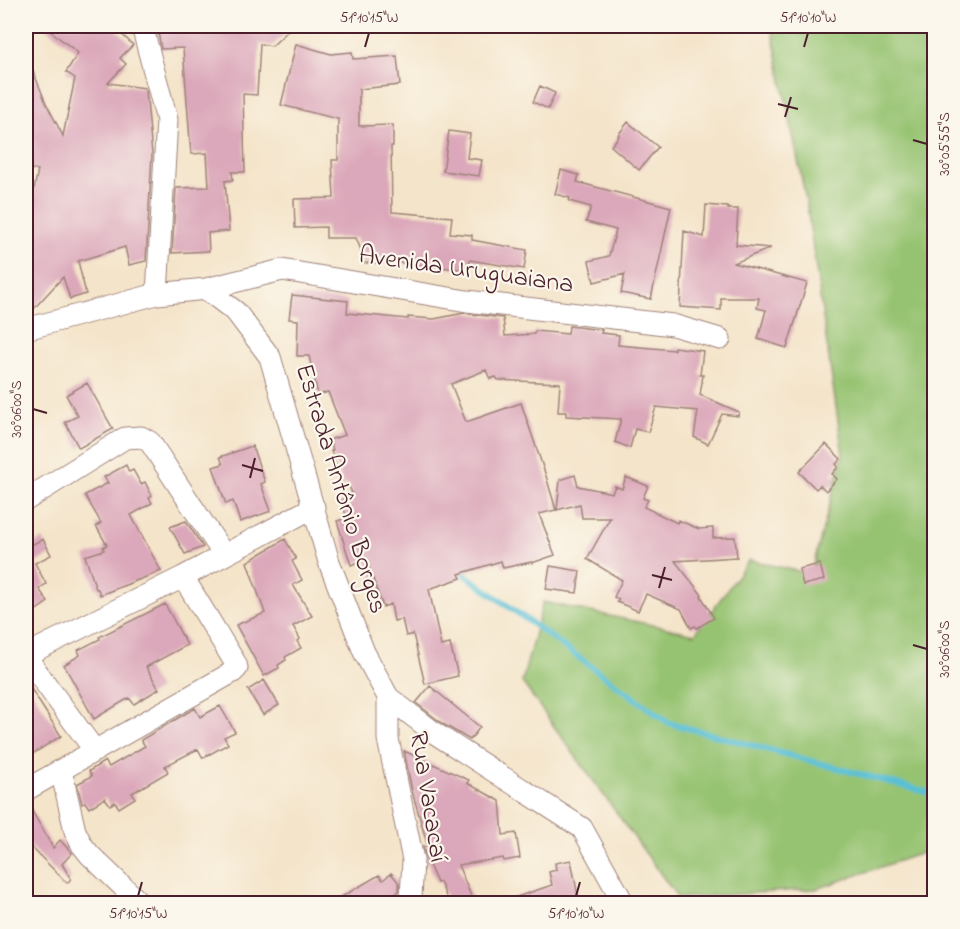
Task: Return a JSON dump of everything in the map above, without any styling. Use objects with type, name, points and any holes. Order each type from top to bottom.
[{"type":"street","points":[[142,26],[167,120],[157,294]]},
{"type":"street","name":"Avenida Uruguaiana","points":[[206,289],[282,270],[467,302],[673,325],[720,339]]},
{"type":"street","points":[[26,329],[157,294],[206,289]]},
{"type":"street","name":"Estrada Antônio Borges","points":[[206,289],[236,312],[270,357],[329,562],[360,642],[388,697],[436,734],[582,828],[624,903]]},
{"type":"street","points":[[26,500],[126,438],[141,437],[150,442],[224,555]]},
{"type":"street","points":[[95,751],[26,656],[183,577],[314,507]]},
{"type":"street","points":[[26,790],[237,669],[236,663],[183,577]]},
{"type":"street","name":"Rua Vacacaí","points":[[388,697],[388,739],[412,860],[411,898],[406,903]]},
{"type":"street","points":[[61,770],[75,831],[82,845],[141,903]]},
{"type":"green space","points":[[771,26],[934,26],[934,849],[816,889],[678,898],[522,682],[543,602],[695,634],[749,560],[811,574],[843,455],[806,200]]},
{"type":"building","points":[[44,26],[113,26],[133,45],[120,58],[126,64],[108,83],[146,90],[152,154],[146,261],[129,265],[125,247],[78,261],[86,294],[70,299],[63,277],[26,316],[26,229],[38,170],[31,169],[33,141],[26,142],[26,54],[46,103],[63,136],[75,78],[66,72],[78,53]]},
{"type":"building","points":[[157,26],[293,26],[272,46],[260,44],[257,95],[243,94],[245,172],[232,172],[233,180],[225,181],[229,231],[208,233],[209,251],[172,253],[176,188],[209,187],[207,153],[191,154],[183,48],[161,49]]},
{"type":"building","points":[[296,44],[331,54],[352,52],[353,59],[397,56],[400,85],[359,89],[359,126],[393,125],[392,212],[452,217],[450,233],[472,235],[472,240],[527,250],[524,269],[470,260],[468,270],[384,261],[384,263],[361,263],[361,250],[356,238],[326,238],[326,227],[295,228],[294,199],[334,198],[332,160],[338,160],[338,119],[281,105]]},
{"type":"building","points":[[540,86],[555,93],[548,109],[533,102]]},
{"type":"building","points":[[628,122],[658,147],[639,170],[611,146]]},
{"type":"building","points":[[449,131],[470,134],[467,158],[482,160],[479,176],[443,171]]},
{"type":"building","points":[[561,170],[579,175],[577,182],[671,207],[651,299],[621,293],[625,274],[594,282],[589,261],[609,256],[616,230],[586,222],[591,207],[569,201],[570,198],[555,194]]},
{"type":"building","points":[[706,205],[738,209],[736,245],[771,248],[734,263],[807,283],[787,348],[758,339],[766,310],[757,308],[759,298],[721,298],[721,310],[680,307],[684,231],[704,237]]},
{"type":"building","points":[[292,295],[348,301],[347,313],[408,319],[408,317],[434,319],[464,313],[503,318],[505,336],[534,334],[535,331],[568,334],[569,326],[602,330],[601,333],[619,335],[618,345],[674,350],[674,347],[703,351],[700,395],[739,412],[738,416],[722,414],[708,444],[694,437],[698,411],[656,407],[648,432],[635,429],[630,448],[615,442],[621,419],[566,416],[566,412],[558,412],[560,383],[498,380],[496,377],[490,379],[486,370],[451,384],[466,422],[521,403],[556,510],[539,514],[555,555],[532,563],[503,568],[501,561],[459,574],[461,578],[429,589],[441,646],[450,644],[458,676],[425,684],[413,634],[406,636],[402,619],[394,621],[391,604],[383,607],[366,559],[351,565],[337,521],[347,518],[341,500],[352,493],[348,484],[343,485],[329,440],[345,435],[328,392],[318,395],[309,356],[297,356],[298,320],[289,319]]},
{"type":"building","points":[[87,383],[113,429],[79,448],[65,422],[78,416],[66,395]]},
{"type":"building","points":[[826,444],[841,459],[832,474],[837,479],[826,491],[820,485],[816,489],[799,472]]},
{"type":"building","points":[[252,446],[265,482],[261,484],[271,511],[240,522],[233,501],[226,504],[213,467],[223,464],[220,457]]},
{"type":"building","points":[[126,465],[129,472],[133,470],[141,484],[145,482],[152,496],[149,498],[152,503],[131,515],[161,571],[100,595],[85,556],[104,550],[103,547],[107,545],[96,526],[101,523],[85,495],[108,483],[104,477]]},
{"type":"building","points":[[575,475],[578,486],[612,493],[615,486],[622,489],[626,477],[648,486],[643,498],[648,500],[644,507],[677,523],[678,520],[699,529],[713,528],[713,538],[735,537],[737,557],[675,561],[702,595],[714,618],[697,628],[695,626],[691,628],[681,609],[646,594],[638,611],[617,602],[619,599],[614,597],[622,580],[587,559],[610,518],[582,518],[580,504],[557,510],[560,480]]},
{"type":"building","points":[[186,521],[203,547],[185,554],[170,527]]},
{"type":"building","points":[[43,539],[51,555],[35,563],[46,584],[39,589],[48,602],[32,613],[26,604],[26,543],[27,547]]},
{"type":"building","points":[[285,539],[296,559],[292,561],[302,580],[293,585],[312,616],[293,626],[300,639],[297,641],[301,648],[285,657],[286,660],[278,665],[279,668],[264,676],[236,625],[265,613],[247,562]]},
{"type":"building","points":[[820,564],[824,580],[803,585],[799,569]]},
{"type":"building","points":[[550,566],[580,571],[577,593],[546,589]]},
{"type":"building","points":[[165,604],[187,645],[146,667],[159,689],[134,704],[129,698],[94,719],[64,665],[80,655],[78,650],[100,639],[99,637]]},
{"type":"building","points":[[264,680],[279,705],[263,715],[248,690]]},
{"type":"building","points":[[26,681],[61,736],[26,758]]},
{"type":"building","points":[[430,686],[480,727],[470,740],[443,724],[416,703]]},
{"type":"building","points":[[220,706],[235,732],[224,737],[228,744],[203,758],[198,749],[165,766],[168,772],[132,793],[135,798],[119,808],[115,802],[110,805],[105,798],[89,808],[85,802],[82,804],[77,784],[92,776],[89,771],[105,761],[109,767],[145,746],[141,740],[195,708],[200,717]]},
{"type":"building","points":[[404,751],[469,780],[467,783],[500,801],[503,835],[516,833],[520,858],[504,861],[503,858],[458,865],[474,903],[449,903],[440,882],[437,883],[423,847],[428,847],[412,791]]},
{"type":"building","points":[[27,802],[53,848],[60,840],[72,853],[62,864],[71,879],[67,883],[26,842]]},
{"type":"building","points":[[571,860],[578,896],[576,896],[577,903],[506,903],[505,901],[552,885],[549,872],[556,870],[555,863]]},
{"type":"building","points":[[391,873],[399,883],[399,891],[393,896],[394,903],[331,903],[379,875],[383,880]]},
{"type":"waterway","points":[[464,574],[669,723],[934,794]]}]
